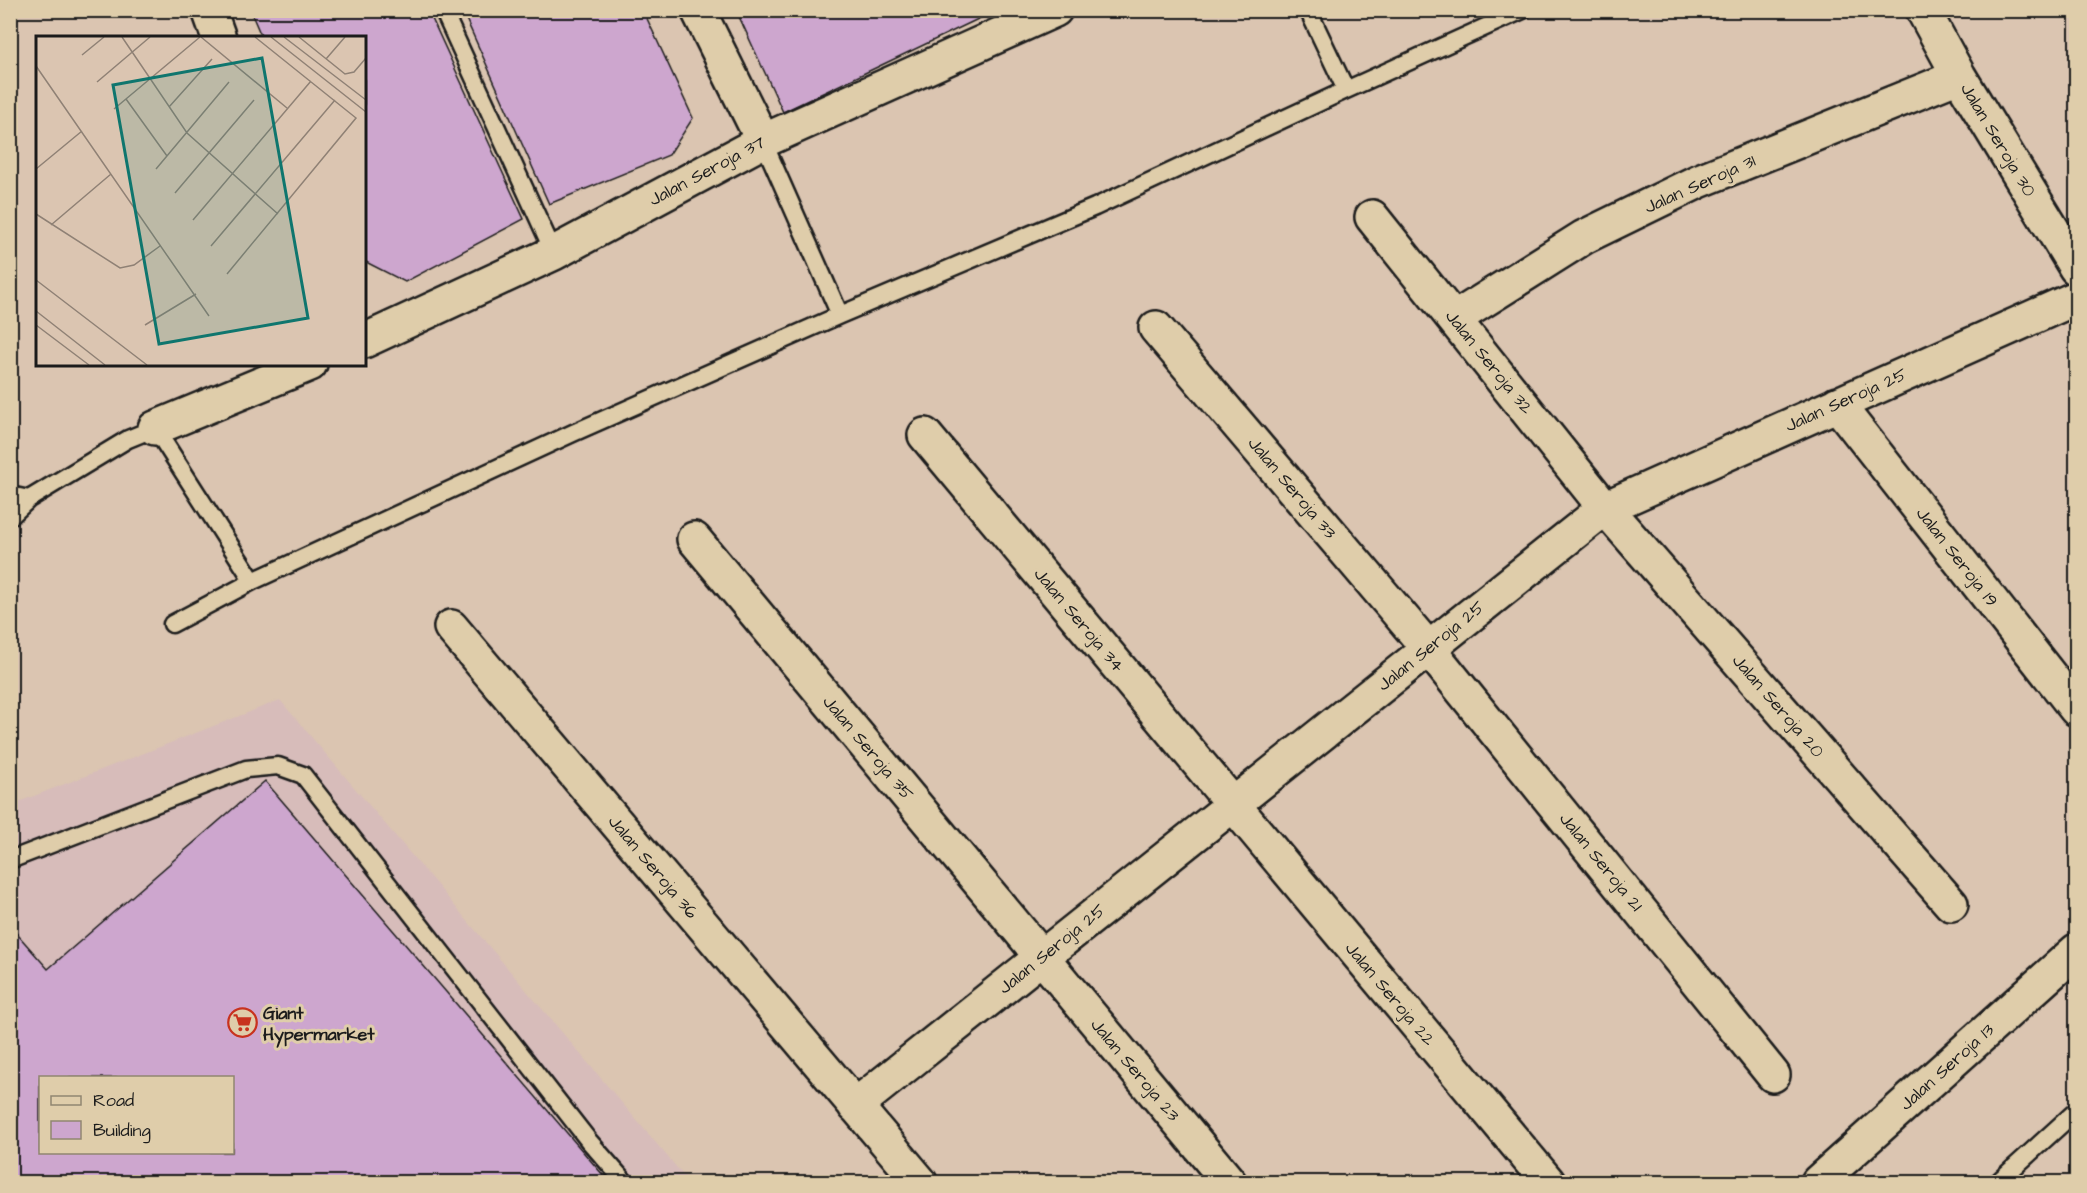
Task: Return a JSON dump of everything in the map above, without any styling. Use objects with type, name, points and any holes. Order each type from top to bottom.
[{"type":"street","points":[[209,10],[218,36]]},
{"type":"street","points":[[699,10],[763,141]]},
{"type":"street","name":"Jalan Seroja 37","points":[[366,340],[554,253],[763,141],[1054,10]]},
{"type":"street","name":"Jalan Seroja 30","points":[[1923,10],[1959,75],[2076,268]]},
{"type":"street","name":"Jalan Seroja 31","points":[[1454,319],[1594,232],[1700,181],[1959,75]]},
{"type":"street","name":"Jalan Seroja 32","points":[[1372,217],[1605,507]]},
{"type":"street","name":"Jalan Seroja 25","points":[[855,1106],[1605,507],[2076,298]]},
{"type":"street","name":"Jalan Seroja 33","points":[[1156,328],[1428,648]]},
{"type":"street","points":[[155,428],[304,366]]},
{"type":"street","name":"Jalan Seroja 19","points":[[1837,404],[2076,709]]},
{"type":"street","name":"Jalan Seroja 34","points":[[925,435],[1233,805]]},
{"type":"street","name":"Jalan Seroja 20","points":[[1605,507],[1951,904]]},
{"type":"street","name":"Jalan Seroja 35","points":[[694,538],[1041,957]]},
{"type":"street","name":"Jalan Seroja 36","points":[[451,627],[920,1182]]},
{"type":"street","name":"Jalan Seroja 21","points":[[1428,648],[1773,1075]]},
{"type":"street","name":"Jalan Seroja 22","points":[[1233,805],[1548,1182]]},
{"type":"street","name":"Jalan Seroja 13","points":[[1818,1182],[2076,951]]},
{"type":"street","name":"Jalan Seroja 23","points":[[1041,957],[1229,1182]]},
{"type":"lane","points":[[443,10],[554,253]]},
{"type":"lane","points":[[1308,10],[1346,90]]},
{"type":"lane","points":[[171,624],[253,581],[573,433],[840,315],[1095,207],[1523,10]]},
{"type":"lane","points":[[763,141],[840,315]]},
{"type":"lane","points":[[10,517],[29,499],[128,440],[155,428],[253,581]]},
{"type":"lane","points":[[10,495],[29,499]]},
{"type":"lane","points":[[10,860],[246,769],[278,766],[303,775],[589,1141],[626,1182]]},
{"type":"lane","points":[[1998,1182],[2076,1111]]},
{"type":"shaded area","name":"Giant Hypermarket","points":[[280,700],[689,1182],[11,1182],[11,805]]},
{"type":"building","points":[[250,10],[428,10],[524,219],[405,282],[366,262],[366,36],[261,36]]},
{"type":"building","points":[[462,10],[643,10],[693,118],[669,155],[549,204]]},
{"type":"building","points":[[736,10],[997,10],[783,112]]},
{"type":"building","name":"Giant Hypermarket","points":[[265,781],[609,1182],[10,1182],[10,926],[48,969]]},
{"type":"place","name":"Giant Hypermarket","points":[[242,1023]]}]
